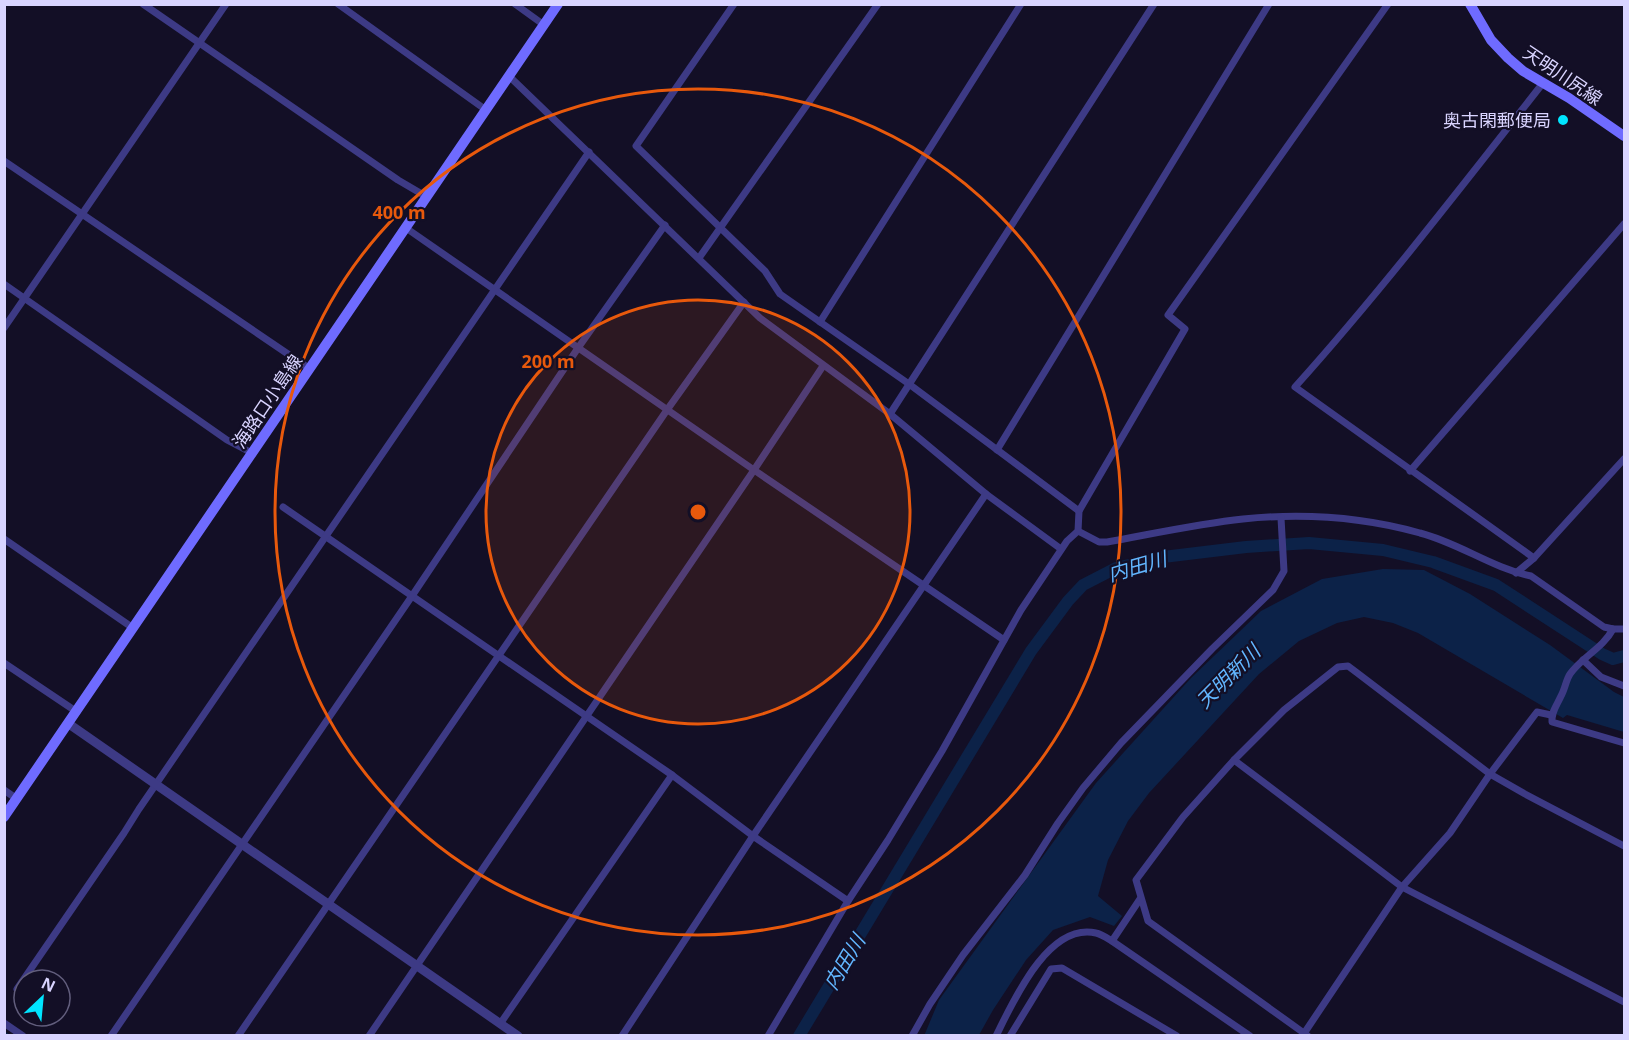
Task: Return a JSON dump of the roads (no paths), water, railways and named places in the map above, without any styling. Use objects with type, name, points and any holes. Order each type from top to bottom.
[{"type":"main road","name":"海路口小島線","points":[[4,817],[558,4]]},
{"type":"main road","name":"天明川尻線","points":[[1470,4],[1491,40],[1523,70],[1624,136]]},
{"type":"street","points":[[143,4],[398,180],[427,197]]},
{"type":"street","points":[[4,328],[226,4]]},
{"type":"street","points":[[338,4],[486,110]]},
{"type":"street","points":[[515,4],[544,25]]},
{"type":"street","points":[[734,4],[636,146],[765,271],[780,294],[909,384],[1079,512]]},
{"type":"street","points":[[699,258],[878,4]]},
{"type":"street","points":[[820,322],[1021,4]]},
{"type":"street","points":[[890,414],[1154,4]]},
{"type":"street","points":[[997,450],[1269,4]]},
{"type":"street","points":[[768,1035],[942,751],[1021,610],[1061,549],[1078,531],[1079,512],[1185,328],[1168,315],[1389,4]]},
{"type":"street","points":[[509,76],[760,318],[890,414],[986,494],[1061,549]]},
{"type":"street","points":[[1534,558],[1294,387],[1393,272],[1543,83]]},
{"type":"street","points":[[31,968],[589,152]]},
{"type":"street","points":[[4,161],[310,369]]},
{"type":"street","points":[[1410,471],[1624,224]]},
{"type":"street","points":[[111,1035],[412,596],[578,348],[665,225]]},
{"type":"street","points":[[406,228],[754,470],[1004,640]]},
{"type":"street","points":[[4,284],[227,440],[252,453]]},
{"type":"street","points":[[238,1035],[667,410],[744,302]]},
{"type":"street","points":[[369,1035],[823,366]]},
{"type":"street","points":[[1516,573],[1534,558],[1624,459]]},
{"type":"street","points":[[622,1035],[753,836],[986,494]]},
{"type":"street","points":[[283,507],[672,775],[753,836],[848,901]]},
{"type":"street","points":[[1078,531],[1100,542],[1107,542],[1229,521],[1335,517],[1386,525],[1442,539],[1516,573],[1531,576],[1612,632]]},
{"type":"street","points":[[912,1035],[963,955],[1025,875],[1083,788],[1121,744],[1212,649],[1273,590],[1284,571],[1281,518]]},
{"type":"street","points":[[4,539],[133,628]]},
{"type":"street","points":[[1624,629],[1612,632],[1592,654],[1580,662],[1569,676],[1551,715],[1552,722],[1624,743]]},
{"type":"street","points":[[1580,662],[1601,677],[1624,686]]},
{"type":"street","points":[[4,663],[77,712]]},
{"type":"street","points":[[1551,715],[1537,712],[1490,774],[1450,833],[1402,887],[1306,1034],[1148,921],[1136,885],[1137,877],[1184,817],[1234,760],[1284,710],[1342,666],[1348,666],[1490,774],[1624,846]]},
{"type":"street","points":[[69,724],[518,1035]]},
{"type":"street","points":[[1234,760],[1402,887],[1624,1002]]},
{"type":"street","points":[[500,1024],[672,775]]},
{"type":"street","points":[[4,790],[17,799]]},
{"type":"street","points":[[1112,941],[1140,899]]},
{"type":"street","points":[[996,1035],[1028,977],[1054,946],[1082,932],[1097,933],[1112,941],[1250,1035]]},
{"type":"street","points":[[1010,1035],[1054,967],[1062,968],[1177,1035]]},
{"type":"street","points":[[4,1023],[23,1035]]},
{"type":"water","name":"天明新川","points":[[1383,569],[1424,570],[1470,594],[1550,645],[1624,697],[1624,732],[1567,715],[1563,718],[1418,633],[1393,623],[1364,617],[1337,623],[1299,641],[1259,674],[1149,793],[1128,821],[1108,860],[1098,896],[1122,916],[1114,926],[1090,917],[1053,930],[1026,960],[979,1035],[924,1036],[939,1000],[1096,783],[1191,678],[1261,611],[1322,579]]},
{"type":"waterway","name":"内田川","points":[[799,1036],[1031,651],[1068,601],[1083,585],[1116,568],[1163,557],[1246,547],[1309,543],[1383,550],[1433,562],[1496,585],[1602,654],[1613,659],[1624,656]]},
{"type":"waterway","points":[[4,1032],[10,1036]]},
{"type":"place","name":"奥古閑郵便局","points":[[1563,120]]}]
